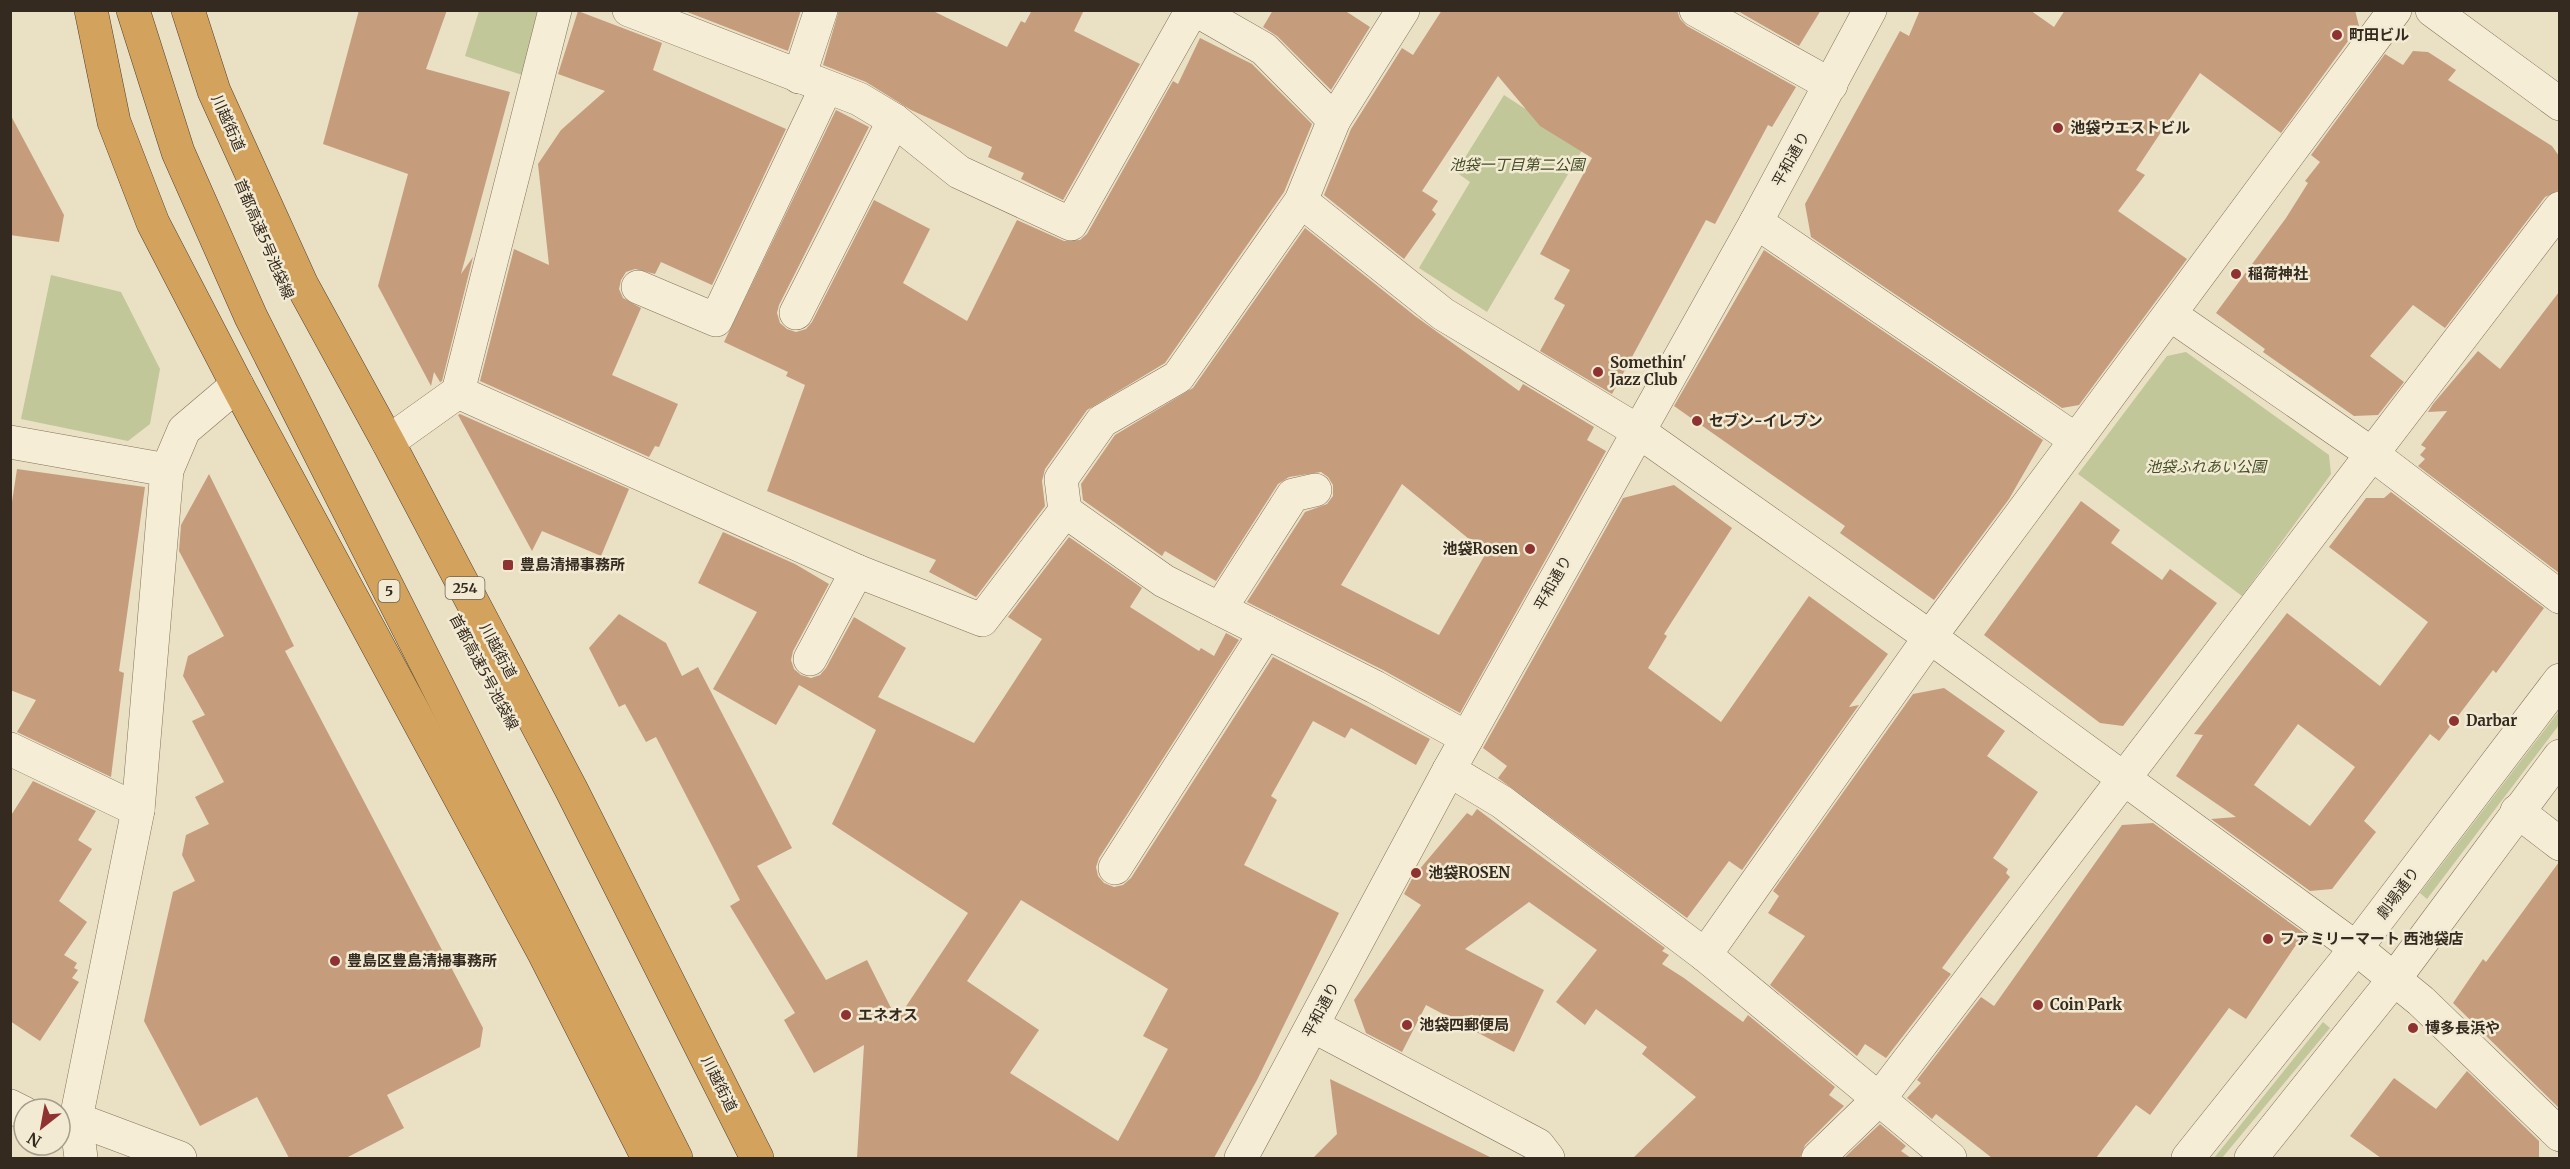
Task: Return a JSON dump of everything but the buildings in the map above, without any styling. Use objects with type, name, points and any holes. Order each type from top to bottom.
[{"type":"highway","points":[[91,10],[114,122],[153,223],[237,385],[545,955],[648,1158]]},
{"type":"highway","name":"5","points":[[133,10],[178,152],[251,317],[676,1158]]},
{"type":"highway","name":"川越街道","points":[[186,10],[213,91],[302,285],[388,442],[571,789],[757,1158]]},
{"type":"highway","name":"首都高速5号池袋線","points":[[186,10],[230,157],[283,286],[737,1158]]},
{"type":"street","points":[[388,442],[458,392],[555,10]]},
{"type":"street","points":[[629,10],[859,99],[894,120],[959,172],[1071,224],[1194,10],[1264,49],[1334,120]]},
{"type":"street","points":[[638,287],[716,320],[812,82],[821,10]]},
{"type":"street","points":[[1403,10],[1334,120],[1301,201],[1178,377],[1102,421],[1060,479],[1065,510],[1164,581],[1375,687],[1467,738]]},
{"type":"street","points":[[1696,10],[1831,85]]},
{"type":"street","name":"平和通り","points":[[1241,1158],[1449,770],[1756,222],[1870,10]]},
{"type":"street","points":[[1705,954],[1930,638],[2076,440],[2172,315],[2395,10]]},
{"type":"street","points":[[2432,10],[2559,104]]},
{"type":"street","points":[[796,313],[894,120]]},
{"type":"street","points":[[1301,201],[1443,314],[1638,431],[1930,638],[2356,948],[2395,978],[2559,1135]]},
{"type":"street","points":[[1818,1158],[1879,1099],[2559,208]]},
{"type":"street","points":[[1756,222],[2076,440]]},
{"type":"street","points":[[2172,315],[2372,454],[2559,597]]},
{"type":"street","points":[[180,1158],[74,1133],[138,810],[167,471],[184,430],[237,385]]},
{"type":"street","points":[[458,392],[856,571],[982,620],[1065,510]]},
{"type":"street","points":[[10,442],[167,471]]},
{"type":"street","points":[[1220,609],[1293,495],[1315,490]]},
{"type":"street","points":[[810,659],[856,571]]},
{"type":"street","points":[[1115,868],[1266,632]]},
{"type":"street","name":"劇場通り","points":[[2188,1158],[2356,948],[2559,680]]},
{"type":"street","points":[[10,749],[138,810]]},
{"type":"street","points":[[2251,1158],[2395,978],[2559,756]]},
{"type":"street","points":[[1449,770],[1502,802],[1705,954],[1950,1158]]},
{"type":"street","points":[[2517,811],[2559,844]]},
{"type":"street","points":[[1313,1026],[1538,1145],[1548,1158]]},
{"type":"green space","points":[[479,11],[540,11],[525,76],[465,56]]},
{"type":"green space","name":"池袋一丁目第二公園","points":[[1504,95],[1584,147],[1487,312],[1419,268],[1470,182],[1456,172]]},
{"type":"green space","points":[[51,275],[121,292],[160,369],[150,424],[128,441],[21,419]]},
{"type":"green space","name":"池袋ふれあい公園","points":[[2186,352],[2329,455],[2331,474],[2242,596],[2078,474],[2167,356]]},
{"type":"green space","points":[[2559,711],[2559,725],[2427,899],[2420,893]]},
{"type":"green space","points":[[2323,1022],[2330,1028],[2222,1158],[2214,1158]]},
{"type":"place","name":"町田ビル","points":[[2337,35]]},
{"type":"place","name":"池袋ウエストビル","points":[[2058,128]]},
{"type":"place","name":"稲荷神社","points":[[2236,274]]},
{"type":"place","name":"Somethin' Jazz Club","points":[[1598,372]]},
{"type":"place","name":"セブン-イレブン","points":[[1697,421]]},
{"type":"place","name":"池袋Rosen","points":[[1530,549]]},
{"type":"place","name":"豊島清掃事務所","points":[[508,565]]},
{"type":"place","name":"Darbar","points":[[2454,721]]},
{"type":"place","name":"池袋ROSEN","points":[[1416,873]]},
{"type":"place","name":"ファミリーマート 西池袋店","points":[[2268,939]]},
{"type":"place","name":"豊島区豊島清掃事務所","points":[[335,961]]},
{"type":"place","name":"Coin Park","points":[[2038,1005]]},
{"type":"place","name":"エネオス","points":[[846,1015]]},
{"type":"place","name":"池袋四郵便局","points":[[1407,1025]]},
{"type":"place","name":"博多長浜や","points":[[2413,1028]]}]
